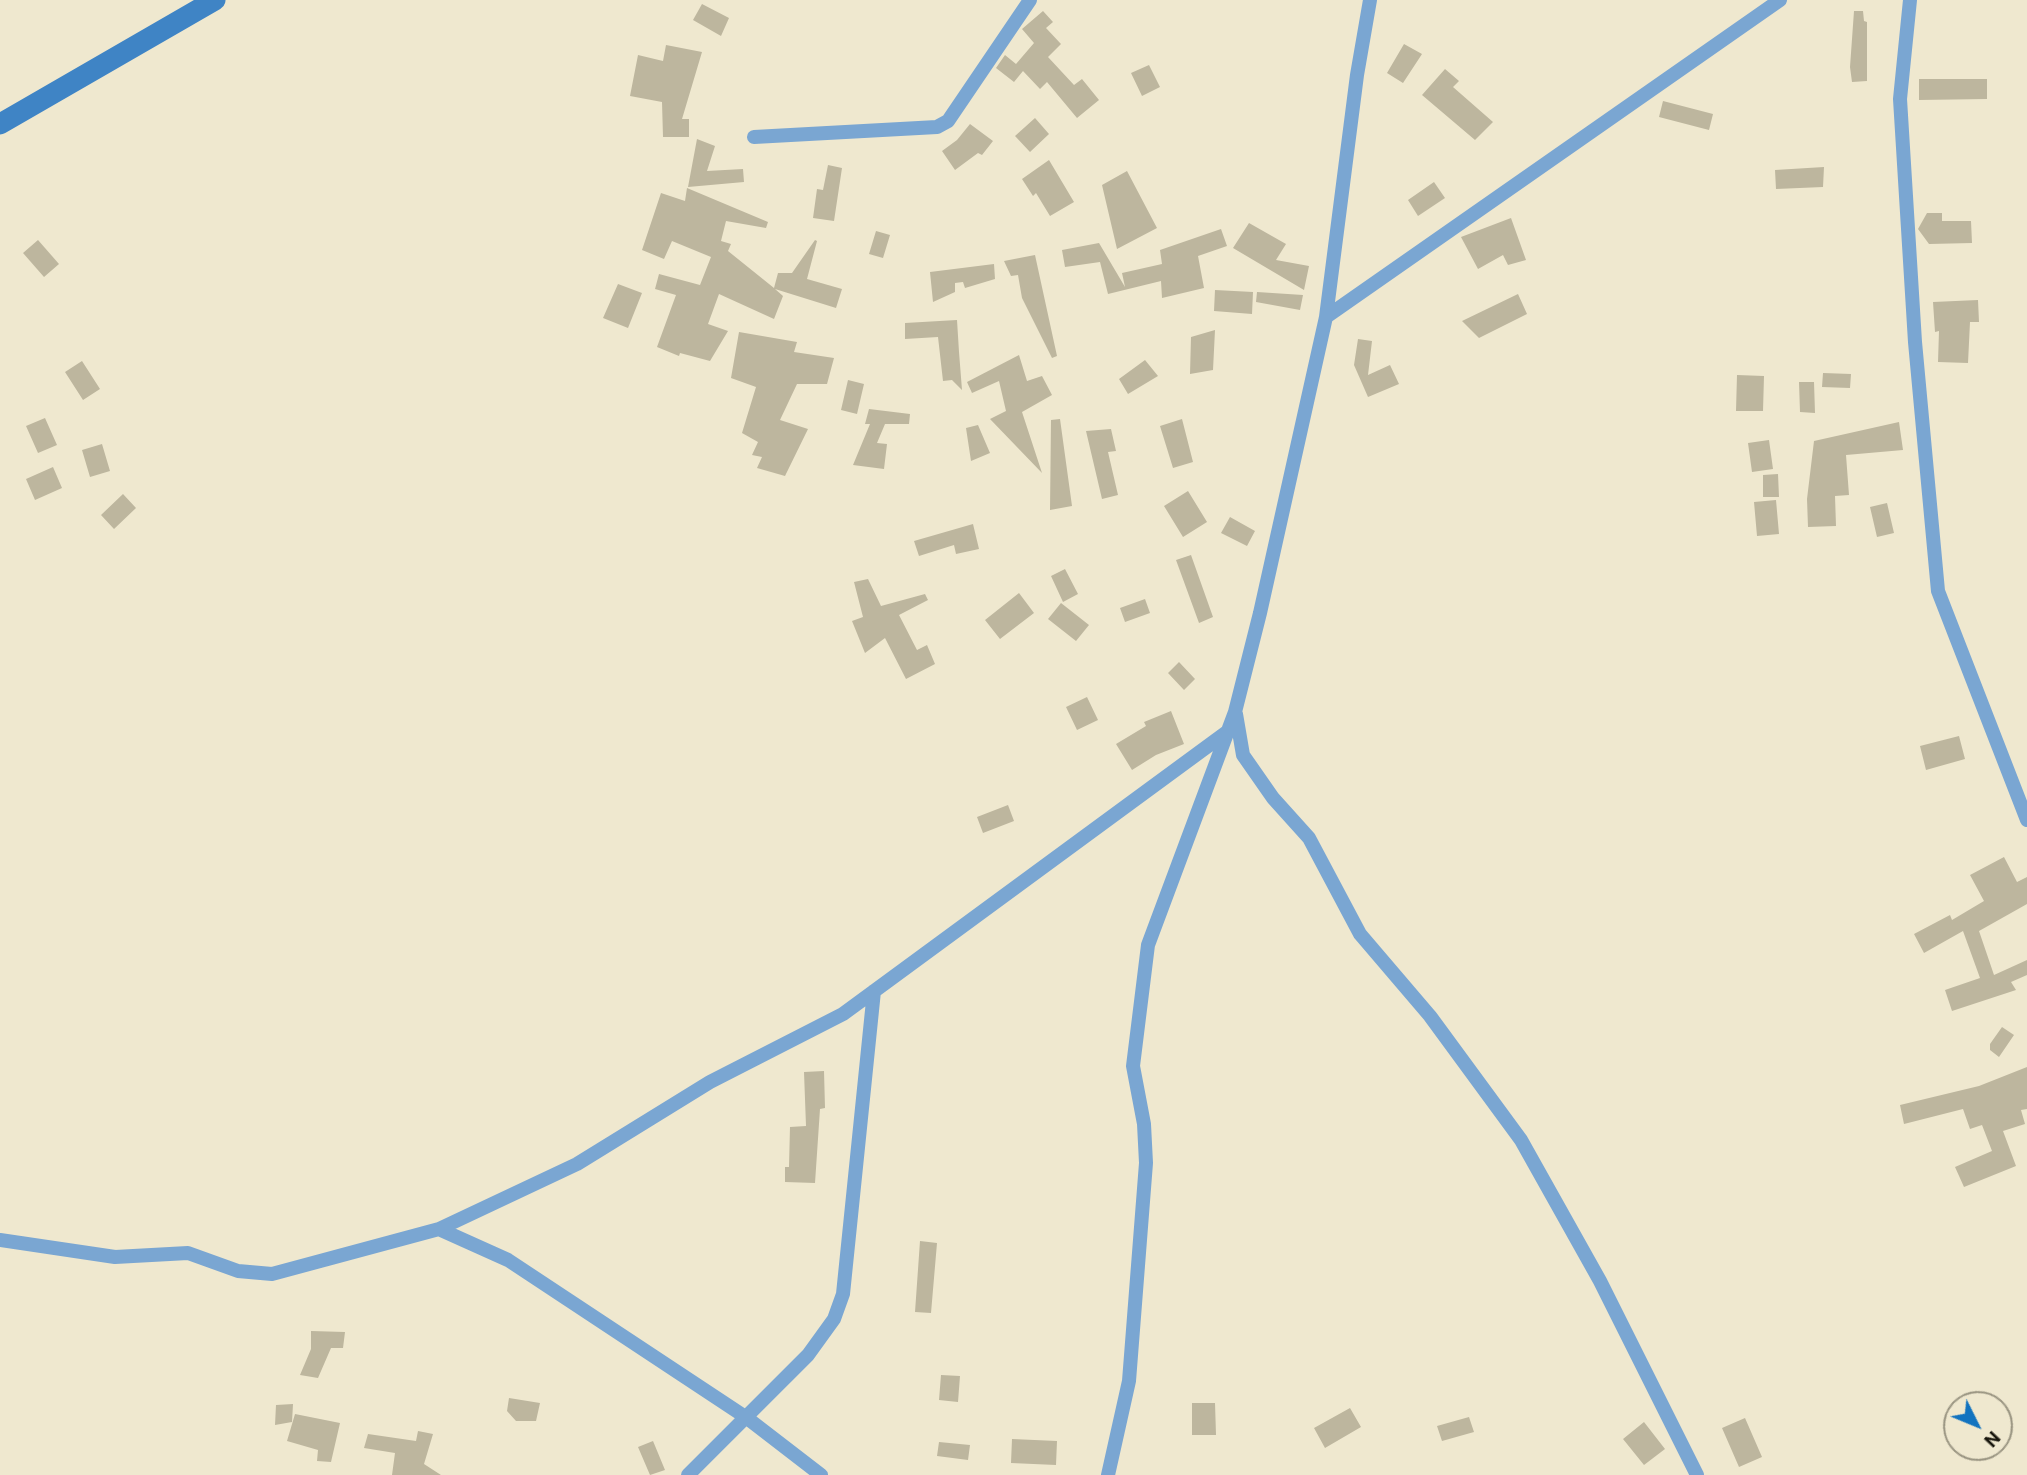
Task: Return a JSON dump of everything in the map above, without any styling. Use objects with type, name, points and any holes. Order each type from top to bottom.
[{"type":"street","points":[[0,124],[215,0]]},
{"type":"street","points":[[754,136],[937,127],[948,121],[1030,0]]},
{"type":"street","points":[[1108,1475],[1129,1381],[1146,1163],[1144,1124],[1133,1066],[1148,944],[1235,712],[1326,317],[1357,75],[1370,0]]},
{"type":"street","points":[[1326,317],[1780,0]]},
{"type":"street","points":[[1910,0],[1900,99],[1915,342],[1938,591],[2027,820]]},
{"type":"street","points":[[1235,712],[1243,755],[1273,798],[1309,838],[1360,934],[1438,1027],[1521,1140],[1600,1281],[1697,1475]]},
{"type":"street","points":[[0,1240],[115,1257],[188,1253],[238,1271],[272,1273],[439,1229],[577,1164],[710,1082],[843,1014],[1228,732]]},
{"type":"street","points":[[688,1475],[808,1355],[834,1319],[844,1294],[874,991]]},
{"type":"street","points":[[439,1229],[508,1260],[747,1418],[821,1475]]},
{"type":"building","points":[[702,4],[729,18],[721,36],[693,20]]},
{"type":"building","points":[[1043,11],[1053,22],[1046,28],[1061,44],[1048,57],[1074,85],[1082,79],[1099,100],[1077,118],[1047,82],[1040,89],[1023,71],[1014,82],[996,68],[1005,55],[1016,64],[1034,43],[1022,29]]},
{"type":"building","points":[[1854,11],[1863,11],[1864,21],[1867,22],[1867,81],[1852,82],[1850,67]]},
{"type":"building","points":[[1404,44],[1422,54],[1403,83],[1387,73]]},
{"type":"building","points":[[666,45],[702,52],[682,119],[689,119],[689,137],[663,137],[662,102],[630,96],[638,55],[663,61]]},
{"type":"building","points":[[1149,65],[1160,87],[1142,96],[1131,73]]},
{"type":"building","points":[[1445,69],[1459,81],[1453,87],[1493,122],[1475,140],[1422,95]]},
{"type":"building","points":[[1919,79],[1987,79],[1987,99],[1919,100]]},
{"type":"building","points":[[1663,101],[1713,114],[1709,130],[1659,117]]},
{"type":"building","points":[[1035,118],[1049,134],[1030,152],[1015,136]]},
{"type":"building","points":[[970,124],[993,141],[982,155],[978,153],[955,170],[942,151],[957,140]]},
{"type":"building","points":[[697,139],[715,146],[707,171],[743,169],[744,182],[688,187]]},
{"type":"building","points":[[1049,160],[1074,202],[1050,216],[1036,193],[1033,196],[1022,179]]},
{"type":"building","points":[[828,165],[842,168],[834,221],[813,218],[817,189],[823,190]]},
{"type":"building","points":[[1824,167],[1823,187],[1776,189],[1775,170]]},
{"type":"building","points":[[1127,171],[1157,228],[1117,249],[1102,185]]},
{"type":"building","points":[[1434,182],[1445,198],[1418,216],[1408,200]]},
{"type":"building","points":[[687,188],[768,222],[766,228],[726,221],[721,241],[731,244],[728,251],[774,288],[778,273],[792,273],[815,240],[817,241],[807,279],[842,289],[836,308],[775,289],[783,296],[774,319],[719,294],[708,324],[728,331],[710,361],[680,353],[679,356],[657,347],[676,295],[655,289],[659,274],[700,285],[711,257],[672,241],[664,259],[642,250],[661,193],[685,201]]},
{"type":"building","points":[[1927,213],[1942,213],[1942,221],[1971,221],[1972,243],[1929,244],[1918,229]]},
{"type":"building","points":[[1511,218],[1526,260],[1508,265],[1503,255],[1478,269],[1461,237]]},
{"type":"building","points":[[1249,223],[1286,244],[1276,260],[1309,266],[1304,290],[1233,248]]},
{"type":"building","points":[[1221,229],[1227,246],[1198,256],[1204,288],[1162,298],[1161,281],[1108,294],[1100,262],[1065,267],[1062,250],[1099,243],[1125,287],[1122,273],[1162,264],[1160,250]]},
{"type":"building","points":[[876,231],[890,235],[883,258],[869,254]]},
{"type":"building","points":[[38,240],[59,264],[44,277],[23,253]]},
{"type":"building","points":[[1035,255],[1057,356],[1052,358],[1022,298],[1018,275],[1011,276],[1004,261]]},
{"type":"building","points":[[994,264],[995,279],[965,288],[963,282],[955,283],[955,292],[933,302],[930,272]]},
{"type":"building","points":[[618,284],[642,293],[628,328],[603,318]]},
{"type":"building","points":[[1215,290],[1253,292],[1252,314],[1214,311]]},
{"type":"building","points":[[1257,292],[1303,295],[1300,310],[1256,302]]},
{"type":"building","points":[[1518,294],[1527,314],[1479,338],[1462,321]]},
{"type":"building","points":[[1978,300],[1979,322],[1970,322],[1968,363],[1938,362],[1939,331],[1935,332],[1933,302]]},
{"type":"building","points":[[957,320],[962,390],[952,380],[943,381],[938,337],[905,339],[905,323]]},
{"type":"building","points":[[1215,330],[1213,370],[1190,374],[1191,337]]},
{"type":"building","points":[[739,332],[797,342],[794,352],[834,358],[827,384],[797,384],[780,420],[808,429],[785,476],[757,468],[762,457],[752,455],[758,442],[742,433],[756,387],[731,378]]},
{"type":"building","points":[[1358,339],[1372,341],[1368,375],[1390,365],[1399,384],[1368,397],[1354,365]]},
{"type":"building","points":[[1019,355],[1027,381],[1042,376],[1052,395],[1022,412],[1042,473],[990,419],[1006,411],[999,381],[972,393],[967,382]]},
{"type":"building","points":[[1145,360],[1158,376],[1128,394],[1119,379]]},
{"type":"building","points":[[82,361],[100,389],[83,400],[65,372]]},
{"type":"building","points":[[1823,373],[1851,374],[1850,388],[1822,387]]},
{"type":"building","points":[[1737,375],[1764,376],[1763,411],[1736,411]]},
{"type":"building","points":[[848,380],[864,384],[857,414],[841,410]]},
{"type":"building","points":[[1799,382],[1814,382],[1815,413],[1800,412]]},
{"type":"building","points":[[869,409],[910,414],[909,424],[885,424],[877,443],[887,444],[884,469],[853,465],[870,424],[865,424]]},
{"type":"building","points":[[45,418],[57,445],[38,453],[26,426]]},
{"type":"building","points":[[1060,419],[1072,506],[1050,510],[1051,420]]},
{"type":"building","points":[[1182,419],[1193,462],[1173,468],[1160,426]]},
{"type":"building","points":[[1899,422],[1903,450],[1846,455],[1849,495],[1835,496],[1836,526],[1808,527],[1807,499],[1814,441]]},
{"type":"building","points":[[978,425],[990,453],[971,461],[966,428]]},
{"type":"building","points":[[1111,429],[1116,451],[1108,452],[1118,495],[1102,499],[1086,431]]},
{"type":"building","points":[[1769,440],[1773,469],[1752,472],[1748,443]]},
{"type":"building","points":[[102,444],[110,471],[90,477],[82,450]]},
{"type":"building","points":[[53,467],[62,488],[35,500],[26,479]]},
{"type":"building","points":[[1778,474],[1779,497],[1763,497],[1763,475]]},
{"type":"building","points":[[1188,491],[1207,522],[1183,537],[1164,506]]},
{"type":"building","points":[[123,494],[136,508],[114,529],[101,515]]},
{"type":"building","points":[[1776,500],[1779,534],[1757,536],[1754,502]]},
{"type":"building","points":[[1887,503],[1894,533],[1877,537],[1870,507]]},
{"type":"building","points":[[1230,517],[1255,531],[1247,546],[1221,533]]},
{"type":"building","points":[[973,524],[979,549],[956,554],[954,545],[919,556],[914,541]]},
{"type":"building","points":[[1191,555],[1213,617],[1199,623],[1176,560]]},
{"type":"building","points":[[1065,569],[1078,594],[1063,602],[1051,576]]},
{"type":"building","points":[[868,579],[881,606],[925,594],[928,600],[899,615],[917,650],[927,645],[935,664],[906,679],[885,638],[865,653],[852,621],[863,617],[854,582]]},
{"type":"building","points":[[1019,593],[1034,613],[1000,639],[985,620]]},
{"type":"building","points":[[1145,599],[1150,613],[1125,622],[1120,608]]},
{"type":"building","points":[[1061,603],[1089,625],[1076,641],[1048,619]]},
{"type":"building","points":[[1179,662],[1195,679],[1184,690],[1168,673]]},
{"type":"building","points":[[1087,697],[1098,720],[1077,730],[1066,707]]},
{"type":"building","points":[[1171,711],[1184,744],[1156,755],[1132,770],[1116,744],[1146,726],[1144,722]]},
{"type":"building","points":[[1959,736],[1965,759],[1926,770],[1920,746]]},
{"type":"building","points":[[1008,805],[1014,821],[983,833],[977,817]]},
{"type":"building","points":[[2004,857],[2017,882],[2027,877],[2027,904],[1979,931],[1994,975],[2027,960],[2027,975],[2011,982],[2016,990],[1952,1011],[1945,990],[1980,978],[1963,931],[1924,953],[1914,934],[1950,915],[1952,920],[1984,901],[1970,875]]},
{"type":"building","points":[[2002,1027],[2014,1035],[1999,1057],[1990,1050],[1990,1044]]},
{"type":"building","points":[[2027,1067],[2027,1109],[2021,1110],[2025,1124],[2003,1131],[2016,1166],[1964,1187],[1955,1167],[1992,1151],[1982,1125],[1970,1129],[1963,1109],[1904,1124],[1900,1105],[1979,1086]]},
{"type":"building","points":[[824,1071],[825,1108],[820,1109],[815,1183],[785,1182],[785,1167],[789,1167],[790,1127],[806,1126],[804,1072]]},
{"type":"building","points":[[920,1241],[937,1243],[931,1313],[915,1312]]},
{"type":"building","points":[[311,1331],[345,1332],[343,1348],[331,1348],[318,1378],[300,1375],[311,1349]]},
{"type":"building","points":[[941,1375],[960,1376],[958,1402],[939,1400]]},
{"type":"building","points":[[509,1398],[540,1403],[536,1421],[516,1421],[507,1411]]},
{"type":"building","points":[[1192,1403],[1215,1403],[1216,1435],[1192,1435]]},
{"type":"building","points":[[293,1404],[292,1422],[275,1425],[276,1405]]},
{"type":"building","points":[[1350,1408],[1361,1427],[1325,1448],[1314,1428]]},
{"type":"building","points":[[295,1414],[340,1423],[331,1462],[317,1461],[318,1450],[287,1441]]},
{"type":"building","points":[[1469,1417],[1474,1432],[1442,1441],[1437,1426]]},
{"type":"building","points":[[1745,1418],[1762,1457],[1739,1467],[1722,1428]]},
{"type":"building","points":[[1644,1422],[1665,1449],[1644,1465],[1623,1439]]},
{"type":"building","points":[[418,1431],[433,1434],[424,1464],[441,1475],[392,1475],[395,1453],[364,1448],[368,1434],[416,1441]]},
{"type":"building","points":[[1012,1439],[1057,1441],[1056,1465],[1011,1463]]},
{"type":"building","points":[[653,1441],[665,1470],[650,1475],[638,1447]]},
{"type":"building","points":[[939,1442],[970,1445],[968,1460],[937,1456]]}]
